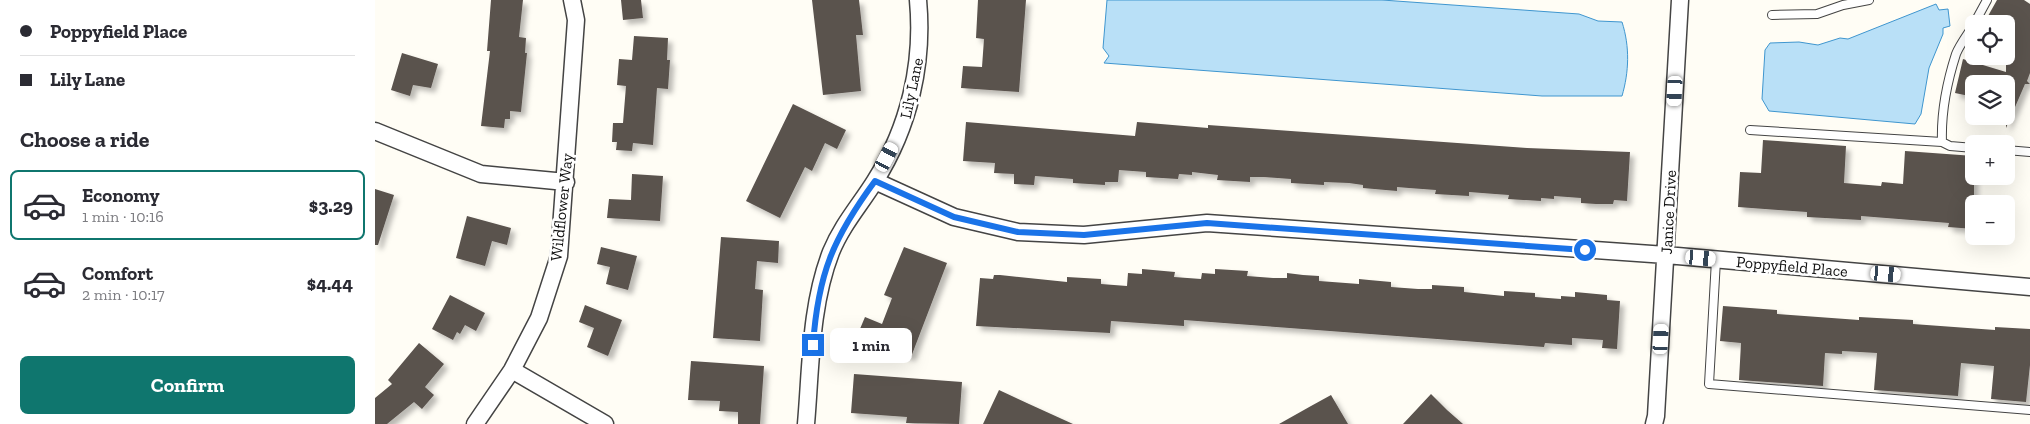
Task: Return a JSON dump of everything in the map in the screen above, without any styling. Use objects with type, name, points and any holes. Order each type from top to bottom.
[{"type":"street","name":"Wildflower Way","points":[[475,424],[512,370],[539,318],[559,256],[566,182],[576,20],[572,0]]},
{"type":"street","name":"Lily Lane","points":[[806,424],[815,316],[820,285],[831,252],[847,220],[875,181],[902,129],[913,92],[920,32],[918,0]]},
{"type":"street","name":"Janice Drive","points":[[1653,424],[1656,416],[1680,0]]},
{"type":"street","points":[[375,131],[403,145],[481,174],[566,182]]},
{"type":"street","name":"Poppyfield Place","points":[[875,181],[954,217],[1018,232],[1084,235],[1207,223],[1666,255],[2030,287]]},
{"type":"street","points":[[512,370],[605,424]]},
{"type":"lane","points":[[1772,15],[1817,14],[1842,3],[1869,0]]},
{"type":"lane","points":[[1979,15],[1987,0]]},
{"type":"lane","points":[[1942,142],[1943,112],[1957,53],[1965,39]]},
{"type":"lane","points":[[1750,130],[1942,142],[1950,146],[1965,147]]},
{"type":"lane","points":[[2015,151],[2030,152]]},
{"type":"lane","points":[[1716,260],[1709,384],[2030,410]]},
{"type":"water","points":[[1107,0],[1382,0],[1579,14],[1598,21],[1622,22],[1625,31],[1628,59],[1626,78],[1622,96],[1542,96],[1104,63],[1109,56],[1103,48]]},
{"type":"water","points":[[1936,4],[1939,10],[1948,9],[1950,26],[1943,28],[1943,34],[1929,68],[1921,114],[1915,124],[1769,111],[1762,99],[1765,50],[1770,43],[1799,42],[1818,45],[1840,38],[1848,39]]},
{"type":"building","points":[[491,0],[523,0],[519,37],[526,38],[525,53],[527,53],[521,112],[510,111],[510,119],[505,119],[504,128],[481,126],[490,51],[487,51]]},
{"type":"building","points":[[621,0],[641,0],[643,18],[623,20]]},
{"type":"building","points":[[812,0],[859,0],[863,35],[856,35],[861,91],[823,95]]},
{"type":"building","points":[[978,0],[1026,0],[1019,92],[961,88],[963,66],[982,67],[984,39],[976,38]]},
{"type":"building","points":[[1997,0],[2024,0],[2030,4],[2030,73],[2027,81],[2030,84],[2025,84],[2015,107],[2015,75],[1965,75],[1965,95],[1955,93],[1963,59],[1965,60],[1965,65],[1983,65],[2006,72],[2006,65],[2015,65],[2015,15],[1989,15]]},
{"type":"building","points":[[634,36],[668,38],[667,60],[670,60],[668,89],[657,88],[653,145],[633,143],[632,151],[616,150],[617,142],[612,142],[613,123],[623,123],[626,86],[617,85],[619,59],[632,60]]},
{"type":"building","points":[[402,53],[438,64],[431,88],[413,85],[410,96],[391,90]]},
{"type":"building","points":[[793,104],[846,130],[837,149],[825,143],[812,171],[805,167],[780,218],[746,201]]},
{"type":"building","points":[[966,122],[1135,136],[1137,122],[1208,128],[1208,125],[1527,148],[1630,152],[1627,201],[1614,200],[1613,204],[1581,203],[1581,198],[1554,196],[1554,199],[1541,198],[1541,201],[1508,199],[1509,195],[1469,192],[1469,196],[1435,194],[1436,190],[1397,187],[1397,191],[1363,188],[1363,185],[1349,183],[1324,182],[1324,185],[1291,183],[1291,179],[1264,177],[1250,177],[1250,182],[1217,180],[1218,175],[1192,172],[1192,175],[1179,174],[1178,179],[1146,177],[1146,172],[1119,170],[1118,182],[1105,182],[1105,185],[1073,183],[1073,179],[1035,176],[1034,185],[1014,184],[1014,174],[994,173],[995,163],[963,161]]},
{"type":"building","points":[[1763,140],[1846,146],[1844,183],[1881,186],[1882,182],[1903,184],[1905,151],[1965,155],[1965,185],[1974,185],[1974,195],[1965,195],[1965,228],[1948,227],[1949,223],[1861,216],[1861,220],[1807,217],[1807,212],[1738,207],[1740,172],[1761,173]]},
{"type":"building","points":[[632,174],[663,176],[660,221],[607,218],[609,199],[631,200]]},
{"type":"building","points":[[375,189],[394,195],[378,245],[375,245]]},
{"type":"building","points":[[467,216],[511,228],[507,245],[492,241],[485,266],[456,258]]},
{"type":"building","points":[[721,237],[779,241],[778,263],[757,261],[755,289],[763,290],[760,341],[713,338]]},
{"type":"building","points":[[601,247],[637,256],[628,290],[606,284],[610,267],[597,264]]},
{"type":"building","points":[[904,247],[947,263],[911,357],[857,336],[865,317],[882,324],[892,298],[884,295]]},
{"type":"building","points":[[1142,269],[1175,272],[1174,277],[1201,279],[1202,273],[1215,274],[1215,269],[1248,271],[1247,276],[1273,278],[1287,278],[1287,273],[1319,276],[1319,281],[1359,284],[1359,279],[1391,282],[1391,287],[1432,289],[1432,285],[1464,287],[1464,292],[1504,296],[1504,291],[1535,293],[1535,297],[1561,299],[1561,296],[1575,297],[1575,292],[1607,295],[1607,300],[1620,301],[1617,349],[1602,348],[1603,340],[1572,338],[1572,345],[1545,343],[1544,347],[1184,320],[1184,326],[1111,321],[1110,333],[976,326],[980,278],[993,279],[994,275],[1000,275],[1067,282],[1067,277],[1101,279],[1101,284],[1127,286],[1128,273],[1142,274]]},
{"type":"building","points":[[450,295],[485,313],[476,331],[465,325],[460,334],[457,332],[453,340],[432,329]]},
{"type":"building","points":[[585,305],[622,320],[608,356],[587,347],[594,328],[579,322]]},
{"type":"building","points":[[1723,306],[1777,310],[1777,314],[1859,320],[1859,317],[1913,320],[1913,324],[1995,330],[1995,327],[2030,329],[2030,365],[2026,402],[1991,399],[1994,366],[1961,363],[1958,396],[1874,390],[1877,353],[1842,351],[1842,354],[1825,353],[1823,386],[1739,380],[1741,343],[1720,341]]},
{"type":"building","points":[[419,343],[444,364],[425,387],[434,395],[422,409],[414,402],[387,424],[375,424],[375,398],[392,384],[388,380]]},
{"type":"building","points":[[691,361],[764,366],[760,424],[738,424],[738,412],[719,411],[720,401],[688,400]]},
{"type":"building","points":[[854,374],[962,382],[959,424],[906,423],[907,417],[851,413]]},
{"type":"building","points":[[999,390],[1029,404],[1073,424],[983,424]]},
{"type":"building","points":[[1431,394],[1447,410],[1463,424],[1403,424]]},
{"type":"building","points":[[1331,395],[1348,424],[1279,424],[1311,406]]},
{"type":"route","points":[[813,345],[820,285],[831,252],[847,220],[875,181],[954,217],[1018,232],[1084,235],[1149,227],[1207,223],[1585,250]]}]
